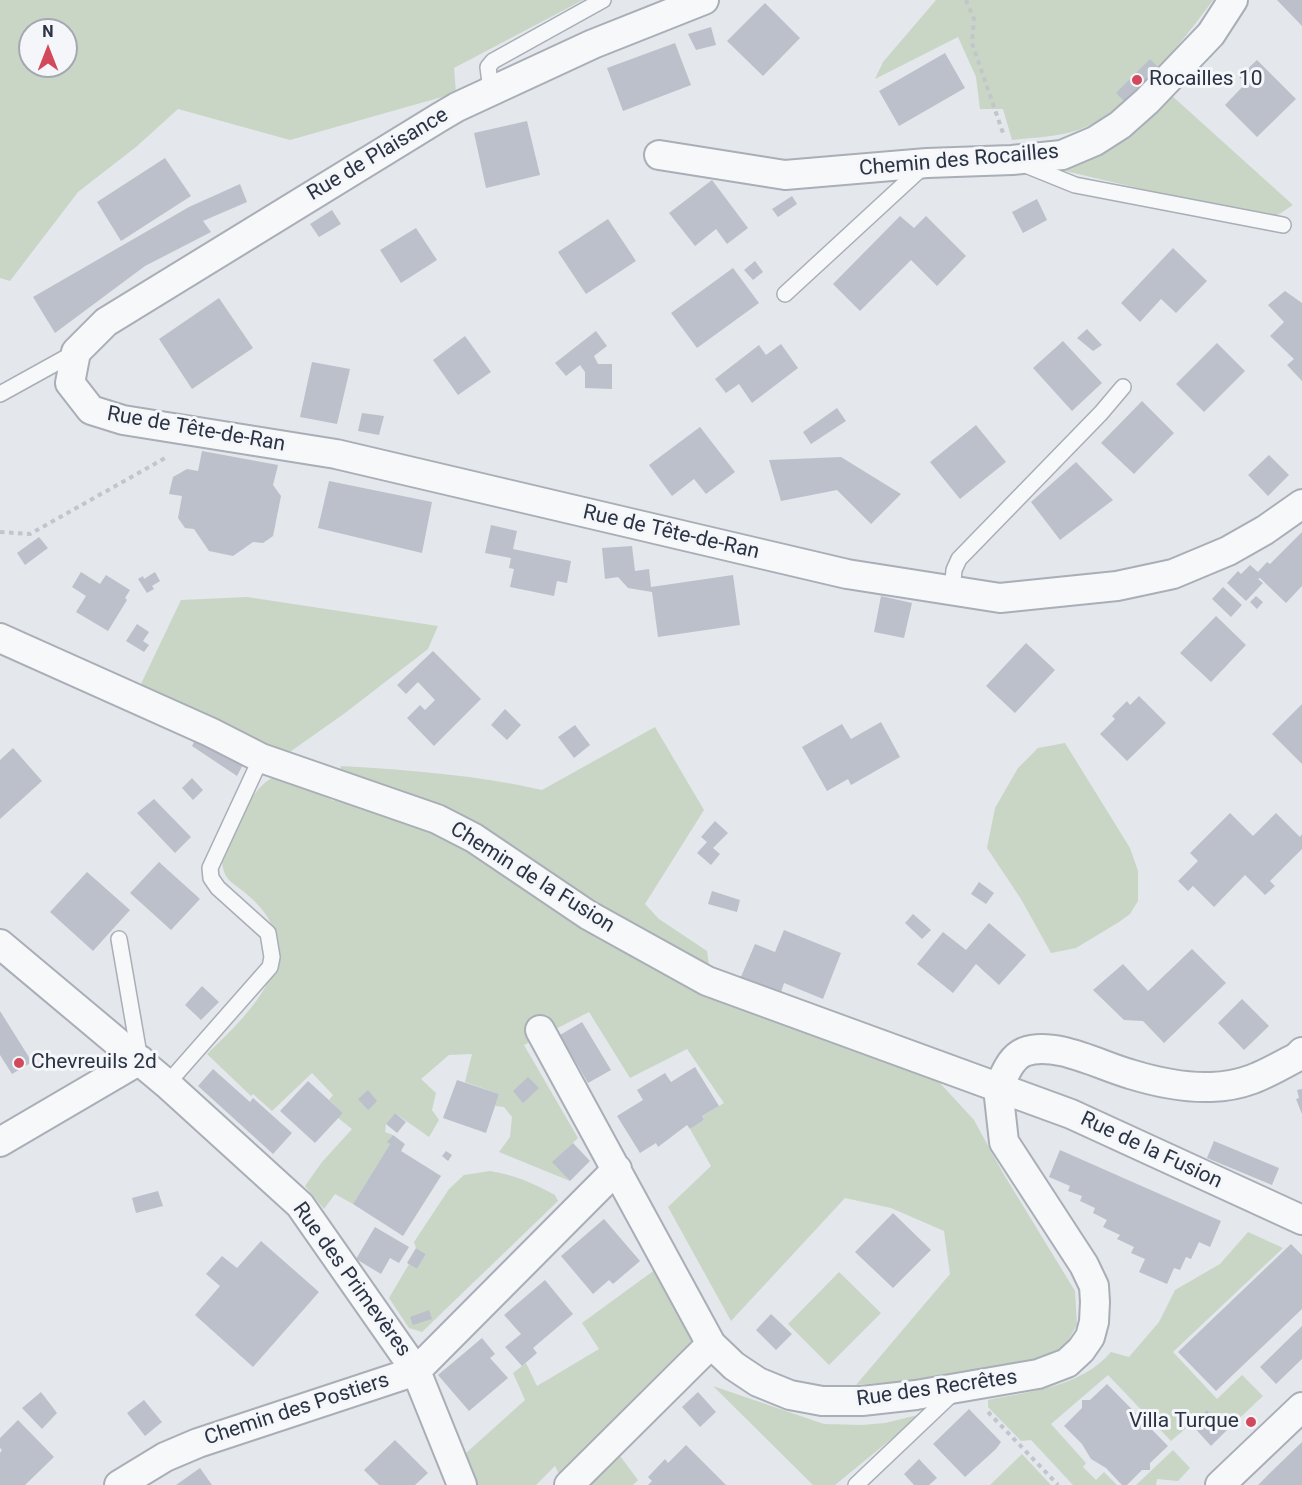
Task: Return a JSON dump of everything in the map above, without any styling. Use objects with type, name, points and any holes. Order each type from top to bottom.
[{"type":"street","name":"Rue de Plaisance","points":[[76,352],[106,322],[457,107],[593,44],[704,0]]},
{"type":"street","name":"Chemin des Rocailles","points":[[659,155],[785,175],[1062,155],[1095,141],[1120,125],[1147,101],[1211,34],[1233,0]]},
{"type":"street","name":"Rue de Tête-de-Ran","points":[[76,352],[70,383],[91,410],[123,420],[336,454],[847,574],[1000,598],[1117,586],[1173,574],[1228,551],[1265,530],[1302,504]]},
{"type":"street","name":"Chemin de la Fusion","points":[[0,638],[210,732],[261,758],[437,819],[474,838],[588,915],[707,981],[998,1088]]},
{"type":"street","name":"Rue des Primevères","points":[[3,952],[140,1060],[300,1205],[416,1371],[462,1485]]},
{"type":"street","points":[[540,1030],[711,1344],[569,1485]]},
{"type":"street","points":[[998,1088],[1013,1059],[1038,1048],[1070,1054],[1129,1074],[1173,1084],[1211,1087],[1251,1081],[1297,1057],[1302,1052]]},
{"type":"street","points":[[0,1142],[140,1060]]},
{"type":"street","name":"Rue de la Fusion","points":[[998,1088],[1071,1114],[1302,1220]]},
{"type":"street","name":"Rue des Recrêtes","points":[[711,1344],[734,1366],[758,1382],[790,1395],[822,1401],[862,1401],[957,1389],[1038,1374],[1066,1363],[1081,1350],[1090,1337],[1094,1322],[1094,1286],[1084,1265],[1004,1142],[998,1088]]},
{"type":"street","name":"Chemin des Postiers","points":[[119,1485],[155,1462],[198,1443],[416,1371],[617,1169]]},
{"type":"street","points":[[1220,1485],[1302,1407]]},
{"type":"lane","points":[[491,91],[488,68],[493,61],[603,0]]},
{"type":"lane","points":[[1012,160],[1075,185],[1282,225]]},
{"type":"lane","points":[[785,294],[927,163]]},
{"type":"lane","points":[[0,394],[76,352]]},
{"type":"lane","points":[[952,591],[954,570],[958,559],[1101,413],[1123,387]]},
{"type":"lane","points":[[167,1084],[270,967],[272,957],[268,933],[218,888],[211,878],[210,868],[261,758]]},
{"type":"lane","points":[[119,939],[140,1060]]},
{"type":"lane","points":[[856,1485],[957,1389]]},
{"type":"path","points":[[966,0],[974,19],[972,43],[1012,160]]},
{"type":"path","points":[[0,532],[30,534],[179,451],[198,432]]},
{"type":"path","points":[[996,1421],[1058,1485]]},
{"type":"green space","points":[[0,0],[583,0],[454,68],[456,93],[290,140],[178,109],[136,147],[78,192],[10,281],[0,278]]},
{"type":"green space","points":[[936,0],[1213,0],[1188,34],[1156,70],[1140,87],[1105,116],[1088,126],[1070,132],[1012,140],[1003,109],[980,109],[976,77],[958,37],[875,79],[883,62]]},
{"type":"green space","points":[[1170,94],[1293,205],[1276,216],[1163,194],[1061,170],[1099,153]]},
{"type":"green space","points":[[247,597],[438,626],[428,649],[287,754],[139,688],[181,600]]},
{"type":"green space","points":[[655,727],[704,810],[645,904],[659,919],[707,951],[713,993],[939,1082],[974,1120],[1003,1173],[1075,1291],[1077,1325],[1059,1356],[979,1375],[856,1385],[950,1274],[944,1231],[891,1208],[845,1198],[731,1321],[668,1207],[711,1166],[690,1129],[704,1120],[702,1116],[724,1103],[687,1049],[630,1078],[589,1012],[524,1045],[578,1138],[553,1162],[570,1181],[499,1152],[510,1137],[512,1117],[504,1107],[495,1106],[499,1094],[465,1082],[472,1054],[449,1055],[421,1079],[436,1093],[432,1110],[439,1120],[429,1137],[395,1113],[386,1124],[385,1132],[393,1135],[388,1142],[390,1144],[353,1204],[335,1194],[324,1209],[305,1186],[322,1162],[352,1129],[338,1118],[343,1113],[329,1100],[333,1095],[312,1073],[272,1111],[253,1094],[251,1096],[207,1054],[257,1001],[269,981],[276,960],[276,939],[268,918],[250,897],[229,880],[222,863],[222,854],[239,818],[257,791],[266,782],[277,776],[288,776],[334,801],[341,766],[417,771],[542,790]]},
{"type":"green space","points":[[1065,743],[1130,848],[1138,871],[1138,901],[1130,914],[1076,948],[1051,953],[1021,899],[987,848],[995,808],[1018,768],[1038,748]]},
{"type":"green space","points":[[490,1171],[531,1183],[555,1195],[558,1201],[422,1332],[409,1328],[389,1298],[409,1264],[417,1269],[426,1254],[416,1248],[414,1242],[449,1189],[464,1175]]},
{"type":"green space","points":[[1248,1232],[1283,1248],[1173,1352],[1217,1399],[1242,1375],[1263,1396],[1227,1430],[1207,1410],[1171,1441],[1108,1375],[1051,1424],[1086,1463],[1083,1467],[1096,1480],[1104,1472],[1117,1485],[1073,1485],[1031,1440],[1021,1441],[988,1407],[988,1400],[1038,1390],[1070,1380],[1099,1364],[1111,1352],[1129,1357],[1159,1322],[1175,1290],[1220,1264]]},
{"type":"green space","points":[[656,1269],[696,1337],[559,1474],[555,1466],[536,1485],[477,1485],[465,1454],[525,1400],[513,1373],[526,1363],[537,1386],[599,1349],[582,1323]]},
{"type":"green space","points":[[839,1272],[881,1313],[829,1365],[788,1324]]},
{"type":"green space","points":[[713,1386],[824,1424],[885,1423],[922,1414],[835,1485],[813,1485]]},
{"type":"green space","points":[[1173,1450],[1190,1468],[1178,1481],[1157,1479],[1156,1485],[1136,1485]]},
{"type":"green space","points":[[1022,1454],[1051,1485],[990,1485]]},
{"type":"green space","points":[[620,1456],[638,1480],[633,1485],[591,1485]]},
{"type":"building","points":[[1277,0],[1302,0],[1302,26]]},
{"type":"building","points":[[765,3],[800,38],[763,76],[727,41]]},
{"type":"building","points":[[711,27],[716,45],[696,50],[688,34]]},
{"type":"building","points":[[675,43],[691,85],[623,111],[607,68]]},
{"type":"building","points":[[945,53],[965,88],[899,126],[879,91]]},
{"type":"building","name":"Rocailles 10","points":[[1150,59],[1159,68],[1124,101],[1116,93]]},
{"type":"building","points":[[1257,60],[1296,99],[1257,137],[1225,105],[1246,83],[1239,77]]},
{"type":"building","points":[[527,121],[540,175],[486,188],[474,133]]},
{"type":"building","points":[[165,158],[191,196],[121,241],[97,202]]},
{"type":"building","points":[[712,180],[748,228],[727,244],[716,229],[695,246],[669,213]]},
{"type":"building","points":[[240,184],[247,202],[203,221],[211,232],[145,266],[55,333],[33,297],[189,207]]},
{"type":"building","points":[[792,196],[797,204],[778,217],[772,209]]},
{"type":"building","points":[[1037,199],[1047,220],[1023,233],[1012,212]]},
{"type":"building","points":[[332,210],[341,224],[319,237],[310,224]]},
{"type":"building","points":[[900,216],[914,228],[926,216],[966,256],[937,286],[911,260],[860,311],[833,284]]},
{"type":"building","points":[[608,219],[636,261],[586,294],[558,252]]},
{"type":"building","points":[[416,228],[437,260],[401,283],[380,250]]},
{"type":"building","points":[[1173,248],[1207,281],[1176,313],[1161,299],[1140,322],[1121,303]]},
{"type":"building","points":[[755,261],[763,272],[753,280],[744,270]]},
{"type":"building","points":[[733,268],[759,303],[697,348],[671,313]]},
{"type":"building","points":[[1285,291],[1302,303],[1302,381],[1287,365],[1294,359],[1270,336],[1284,322],[1268,305]]},
{"type":"building","points":[[219,298],[253,348],[192,389],[159,339]]},
{"type":"building","points":[[1087,329],[1102,345],[1093,351],[1077,338]]},
{"type":"building","points":[[596,331],[607,346],[594,356],[598,364],[612,364],[612,389],[585,388],[585,372],[580,365],[566,376],[555,363]]},
{"type":"building","points":[[465,336],[491,372],[458,395],[433,360]]},
{"type":"building","points":[[1063,341],[1102,383],[1072,411],[1033,368]]},
{"type":"building","points":[[1217,343],[1245,371],[1204,412],[1176,384]]},
{"type":"building","points":[[781,344],[798,368],[752,403],[739,384],[726,393],[715,379],[759,345],[766,355]]},
{"type":"building","points":[[312,362],[350,369],[337,424],[300,417]]},
{"type":"building","points":[[1142,401],[1174,433],[1134,474],[1101,443]]},
{"type":"building","points":[[837,408],[846,421],[811,444],[803,432]]},
{"type":"building","points":[[362,413],[384,416],[379,435],[358,431]]},
{"type":"building","points":[[976,425],[1006,462],[960,499],[930,462]]},
{"type":"building","points":[[700,427],[735,472],[706,494],[694,479],[672,496],[649,465]]},
{"type":"building","points":[[202,451],[278,465],[273,485],[281,496],[273,536],[263,543],[253,542],[233,556],[209,551],[194,529],[185,528],[178,518],[182,496],[169,494],[173,477],[187,469],[198,471]]},
{"type":"building","points":[[1269,455],[1289,475],[1268,496],[1248,475]]},
{"type":"building","points":[[841,457],[901,494],[871,524],[837,490],[781,501],[769,460]]},
{"type":"building","points":[[1076,462],[1113,500],[1060,540],[1031,502]]},
{"type":"building","points":[[329,481],[432,502],[422,553],[318,528]]},
{"type":"building","points":[[491,525],[517,531],[513,549],[571,561],[567,583],[557,581],[554,596],[510,587],[514,569],[509,568],[511,558],[485,553]]},
{"type":"building","points":[[1302,532],[1302,586],[1286,603],[1260,578],[1258,579],[1263,583],[1246,601],[1227,583],[1238,571],[1241,574],[1250,565],[1258,572],[1267,562],[1270,564]]},
{"type":"building","points":[[39,537],[48,548],[25,565],[17,553]]},
{"type":"building","points":[[632,546],[635,571],[649,569],[651,587],[733,575],[740,625],[658,637],[652,592],[628,588],[618,577],[605,579],[602,548]]},
{"type":"building","points":[[81,572],[100,584],[106,575],[130,590],[125,598],[127,600],[108,631],[76,612],[86,596],[72,587]]},
{"type":"building","points":[[155,572],[160,581],[152,586],[154,589],[147,593],[138,579],[143,576],[144,579]]},
{"type":"building","points":[[1223,587],[1242,605],[1231,617],[1212,599]]},
{"type":"building","points":[[881,596],[912,603],[904,638],[874,632]]},
{"type":"building","points":[[1256,596],[1263,602],[1257,609],[1250,602]]},
{"type":"building","points":[[1216,616],[1246,645],[1211,682],[1180,653]]},
{"type":"building","points":[[137,624],[149,632],[143,641],[149,645],[144,652],[126,641]]},
{"type":"building","points":[[1026,643],[1055,670],[1015,713],[986,686]]},
{"type":"building","points":[[433,651],[481,699],[434,746],[407,718],[420,705],[425,710],[435,700],[418,682],[406,694],[397,685]]},
{"type":"building","points":[[1139,696],[1166,723],[1127,761],[1100,734],[1115,719],[1112,716],[1127,701],[1130,705]]},
{"type":"building","points":[[1302,704],[1302,764],[1272,734]]},
{"type":"building","points":[[505,709],[521,725],[507,740],[491,725]]},
{"type":"building","points":[[881,722],[900,757],[851,785],[848,779],[827,791],[802,747],[842,724],[851,739]]},
{"type":"building","points":[[575,725],[590,745],[574,758],[558,737]]},
{"type":"building","points":[[196,738],[245,761],[237,776],[192,746]]},
{"type":"building","points":[[13,748],[42,781],[0,819],[0,760]]},
{"type":"building","points":[[192,778],[203,790],[193,800],[182,788]]},
{"type":"building","points":[[154,799],[191,837],[175,853],[137,813]]},
{"type":"building","points":[[1230,813],[1253,836],[1276,813],[1300,837],[1302,834],[1302,849],[1270,881],[1275,886],[1265,895],[1245,875],[1214,907],[1193,886],[1188,891],[1178,881],[1198,861],[1190,853]]},
{"type":"building","points":[[715,821],[728,833],[713,848],[720,854],[711,865],[697,853],[707,842],[701,837]]},
{"type":"building","points":[[159,862],[200,899],[171,930],[130,893]]},
{"type":"building","points":[[87,872],[130,910],[93,951],[50,912]]},
{"type":"building","points":[[979,882],[994,893],[986,904],[971,894]]},
{"type":"building","points":[[712,891],[740,900],[737,912],[708,904]]},
{"type":"building","points":[[913,914],[931,930],[922,939],[905,923]]},
{"type":"building","points":[[989,923],[1026,955],[999,985],[976,964],[953,993],[917,964],[943,932],[966,950]]},
{"type":"building","points":[[784,930],[841,953],[823,999],[784,983],[780,995],[740,979],[755,944],[775,952]]},
{"type":"building","points":[[1192,949],[1226,983],[1164,1043],[1143,1021],[1124,1020],[1093,990],[1123,964],[1148,991]]},
{"type":"building","points":[[202,986],[219,1002],[201,1020],[185,1005]]},
{"type":"building","points":[[1242,999],[1269,1026],[1244,1050],[1218,1023]]},
{"type":"building","points":[[0,1011],[32,1062],[12,1074],[0,1055]]},
{"type":"building","points":[[582,1022],[611,1070],[588,1083],[560,1035]]},
{"type":"building","points":[[695,1067],[719,1106],[702,1116],[704,1120],[690,1129],[687,1125],[658,1147],[656,1143],[640,1153],[617,1116],[643,1100],[637,1090],[665,1073],[671,1082]]},
{"type":"building","points":[[213,1069],[250,1102],[253,1098],[292,1133],[273,1154],[198,1086]]},
{"type":"building","points":[[528,1077],[539,1088],[523,1103],[513,1091]]},
{"type":"building","points":[[457,1080],[499,1094],[486,1133],[443,1118]]},
{"type":"building","points":[[308,1081],[343,1113],[315,1143],[280,1111]]},
{"type":"building","points":[[1302,1089],[1302,1114],[1296,1099],[1299,1098],[1297,1090]]},
{"type":"building","points":[[368,1090],[377,1101],[368,1110],[358,1099]]},
{"type":"building","points":[[395,1113],[406,1122],[397,1133],[386,1124]]},
{"type":"building","points":[[393,1135],[405,1144],[401,1151],[441,1176],[403,1236],[353,1204],[390,1144],[387,1142]]},
{"type":"building","points":[[1214,1141],[1279,1168],[1272,1185],[1207,1158]]},
{"type":"building","points":[[573,1143],[590,1161],[570,1181],[552,1162]]},
{"type":"building","points":[[1060,1150],[1221,1221],[1210,1247],[1199,1242],[1191,1259],[1186,1257],[1180,1270],[1174,1268],[1167,1284],[1139,1272],[1145,1259],[1131,1253],[1134,1247],[1117,1239],[1120,1235],[1103,1227],[1107,1220],[1093,1213],[1095,1208],[1080,1201],[1082,1196],[1068,1191],[1070,1186],[1049,1177]]},
{"type":"building","points":[[446,1151],[452,1155],[448,1161],[442,1156]]},
{"type":"building","points":[[158,1191],[163,1206],[136,1213],[132,1198]]},
{"type":"building","points":[[893,1213],[931,1250],[893,1288],[855,1252]]},
{"type":"building","points":[[604,1219],[640,1261],[613,1284],[609,1280],[593,1294],[561,1256]]},
{"type":"building","points":[[375,1227],[409,1247],[399,1263],[390,1258],[381,1274],[356,1259]]},
{"type":"building","points":[[261,1241],[319,1292],[253,1367],[195,1315],[220,1286],[206,1274],[222,1256],[237,1268]]},
{"type":"building","points":[[1291,1244],[1302,1255],[1302,1309],[1216,1391],[1178,1352]]},
{"type":"building","points":[[416,1248],[426,1254],[417,1269],[407,1263]]},
{"type":"building","points":[[545,1280],[573,1314],[533,1348],[537,1353],[522,1366],[505,1347],[521,1334],[504,1315]]},
{"type":"building","points":[[429,1310],[432,1319],[413,1325],[410,1317]]},
{"type":"building","points":[[771,1314],[792,1334],[776,1350],[756,1330]]},
{"type":"building","points":[[1302,1326],[1302,1359],[1276,1384],[1260,1367]]},
{"type":"building","points":[[482,1338],[495,1354],[490,1358],[508,1378],[469,1411],[438,1375]]},
{"type":"building","points":[[1107,1384],[1168,1446],[1150,1463],[1150,1470],[1142,1470],[1127,1485],[1122,1485],[1106,1468],[1091,1459],[1082,1444],[1064,1426],[1082,1408],[1082,1400],[1090,1400]]},
{"type":"building","points":[[41,1392],[57,1413],[42,1429],[22,1408]]},
{"type":"building","points":[[698,1392],[716,1412],[700,1427],[682,1407]]},
{"type":"building","points":[[144,1400],[162,1422],[145,1436],[127,1413]]},
{"type":"building","points":[[969,1409],[1001,1442],[965,1477],[933,1444]]},
{"type":"building","points":[[1207,1410],[1227,1430],[1211,1446],[1191,1424]]},
{"type":"building","points":[[18,1420],[54,1457],[25,1485],[0,1485],[0,1453],[2,1450],[0,1438]]},
{"type":"building","points":[[395,1440],[428,1473],[415,1485],[379,1485],[364,1470]]},
{"type":"building","points":[[1302,1442],[1302,1485],[1258,1485],[1272,1471]]},
{"type":"building","points":[[686,1445],[726,1485],[648,1485],[652,1481],[648,1477],[665,1459],[668,1463]]},
{"type":"building","points":[[919,1459],[937,1478],[929,1485],[914,1485],[904,1474]]},
{"type":"building","points":[[200,1468],[212,1485],[176,1485]]},
{"type":"place","name":"Rocailles 10","points":[[1137,80]]},
{"type":"place","name":"Chevreuils 2d","points":[[19,1063]]},
{"type":"place","name":"Villa Turque","points":[[1251,1422]]}]
